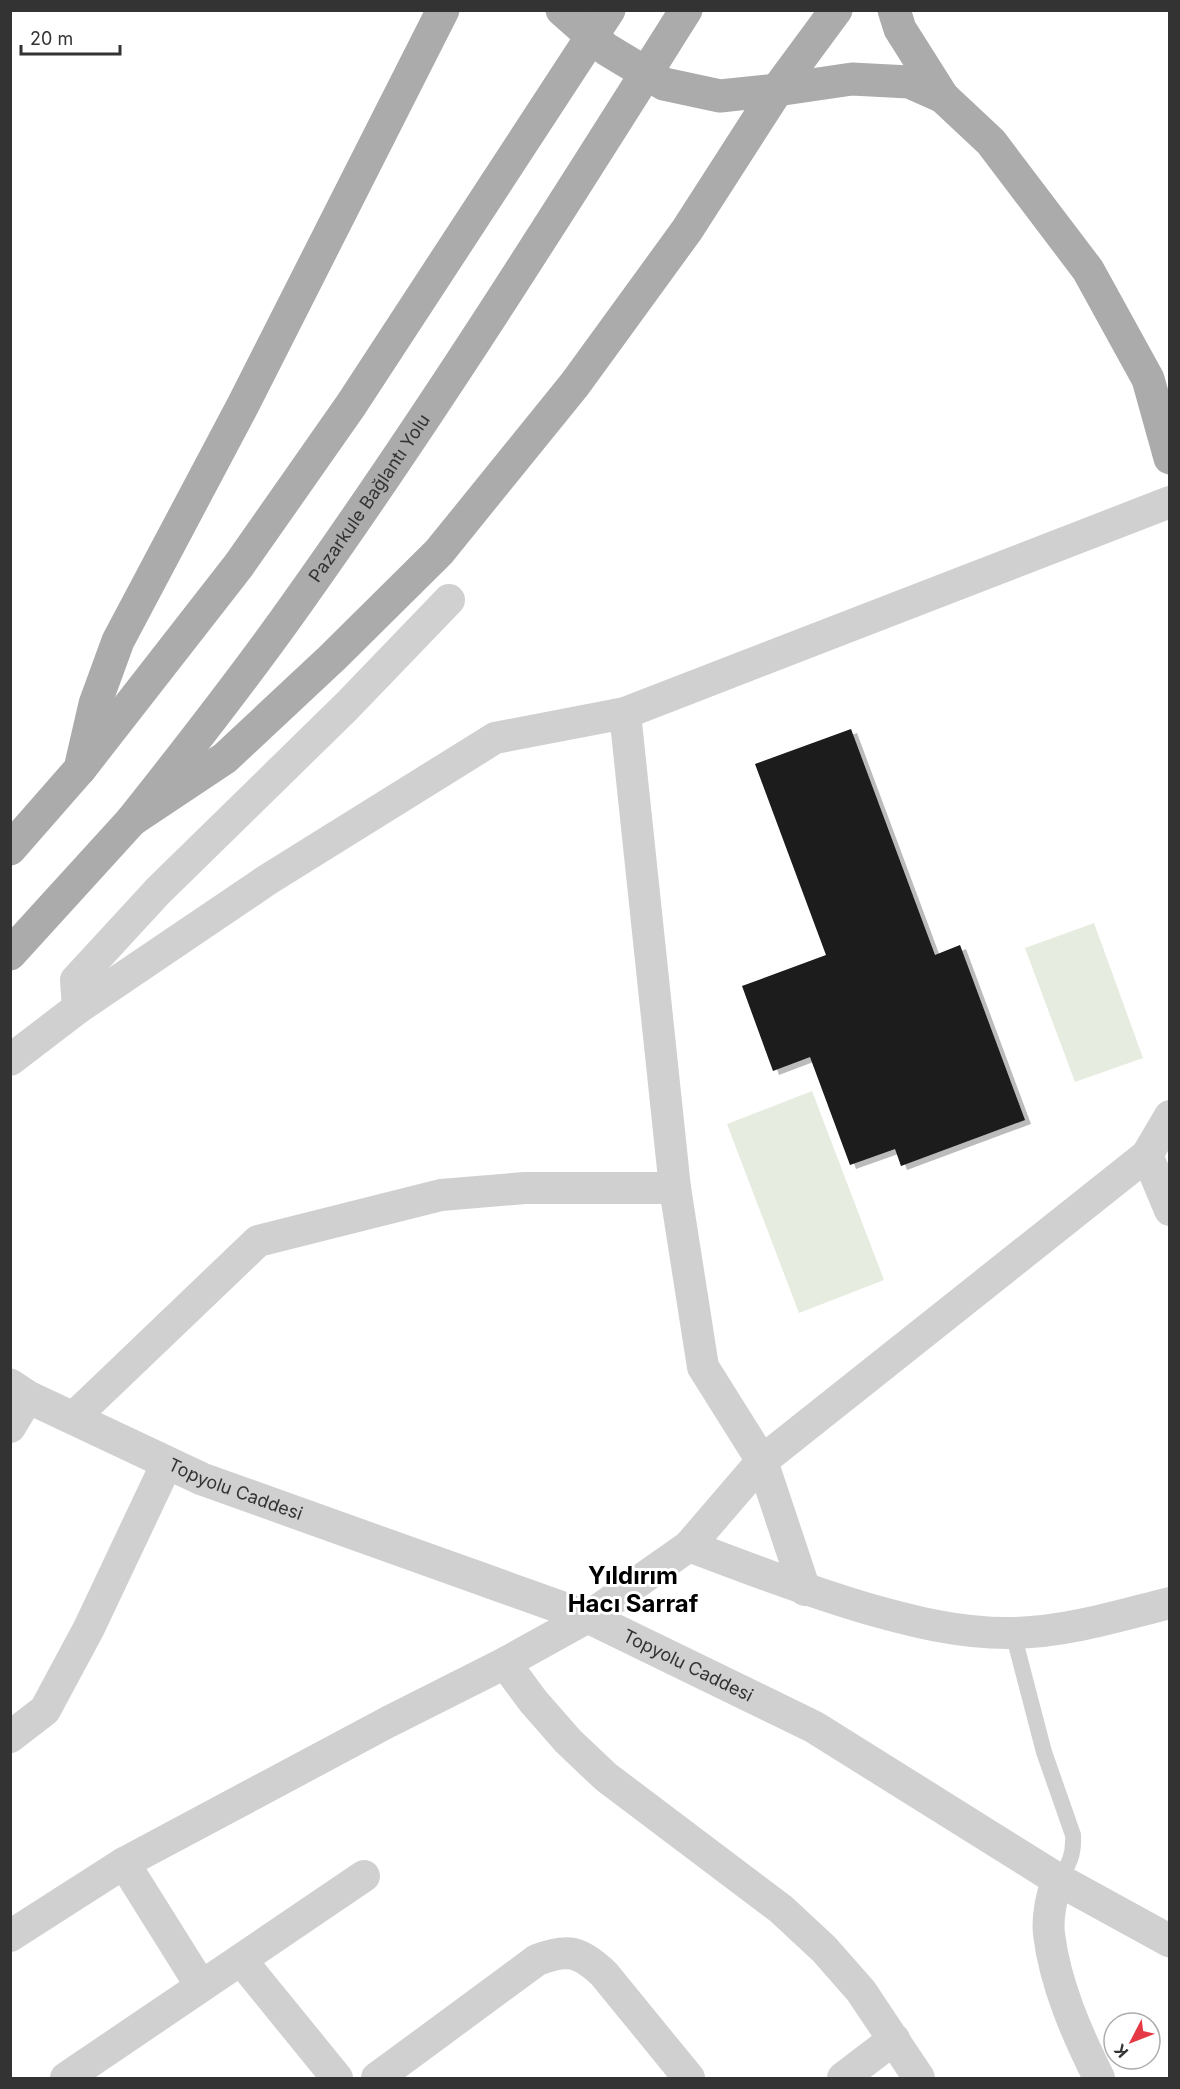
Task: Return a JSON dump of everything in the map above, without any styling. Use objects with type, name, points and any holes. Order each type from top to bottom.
[{"type":"main road","points":[[80,769],[95,704],[118,641],[243,405],[443,10]]},
{"type":"main road","points":[[562,10],[606,50],[664,84],[720,96],[852,79],[909,82],[943,97]]},
{"type":"main road","points":[[10,849],[80,769],[239,565],[351,405],[609,10]]},
{"type":"main road","name":"Pazarkule Bağlantı Yolu","points":[[10,954],[132,820],[225,702],[301,597],[388,473],[526,263],[686,10]]},
{"type":"main road","points":[[132,820],[225,758],[333,657],[439,552],[575,384],[687,230],[777,90],[836,10]]},
{"type":"main road","points":[[894,10],[900,29],[943,97],[991,142],[1088,270],[1148,379],[1170,458]]},
{"type":"street","points":[[10,1060],[78,1008],[267,880],[495,738],[625,713],[1170,502]]},
{"type":"street","points":[[78,1008],[76,980],[158,891],[347,706],[449,600]]},
{"type":"street","points":[[625,713],[675,1188],[703,1367],[762,1461],[805,1590]]},
{"type":"street","points":[[10,1936],[124,1863],[388,1722],[505,1664],[588,1617],[689,1546],[762,1461],[1147,1155],[1170,1116]]},
{"type":"street","points":[[1147,1155],[1170,1210]]},
{"type":"street","points":[[73,1418],[258,1241],[441,1195],[525,1188],[675,1188]]},
{"type":"street","points":[[10,1426],[20,1391]]},
{"type":"street","name":"Topyolu Caddesi","points":[[20,1391],[202,1479],[588,1617],[814,1727],[1057,1879],[1170,1941]]},
{"type":"street","points":[[10,1737],[45,1710],[89,1628],[167,1463]]},
{"type":"street","points":[[689,1546],[805,1590],[912,1622],[955,1630],[1013,1633],[1056,1629],[1091,1623],[1170,1603]]},
{"type":"street","points":[[505,1664],[568,1741],[606,1777],[781,1909],[824,1948],[861,1991],[919,2079]]},
{"type":"street","points":[[124,1863],[201,1986]]},
{"type":"street","points":[[66,2079],[364,1876]]},
{"type":"street","points":[[1057,1879],[1050,1905],[1049,1933],[1060,1983],[1081,2042],[1099,2079]]},
{"type":"street","points":[[376,2079],[537,1960],[556,1953],[570,1953],[590,1960],[604,1974],[689,2079]]},
{"type":"street","points":[[241,1960],[337,2079]]},
{"type":"street","points":[[843,2079],[894,2039]]},
{"type":"lane","points":[[1013,1633],[1044,1752],[1073,1835],[1074,1848],[1071,1861],[1057,1879]]},
{"type":"shaded area","points":[[1094,923],[1143,1058],[1075,1082],[1025,948]]},
{"type":"shaded area","points":[[812,1091],[884,1280],[799,1313],[727,1124]]},
{"type":"building","points":[[851,729],[935,955],[960,945],[1025,1120],[901,1166],[895,1149],[850,1165],[810,1057],[773,1071],[742,986],[826,955],[755,764]]},
{"type":"district","name":"Yıldırım Hacı Sarraf","points":[[633,1590]]}]
